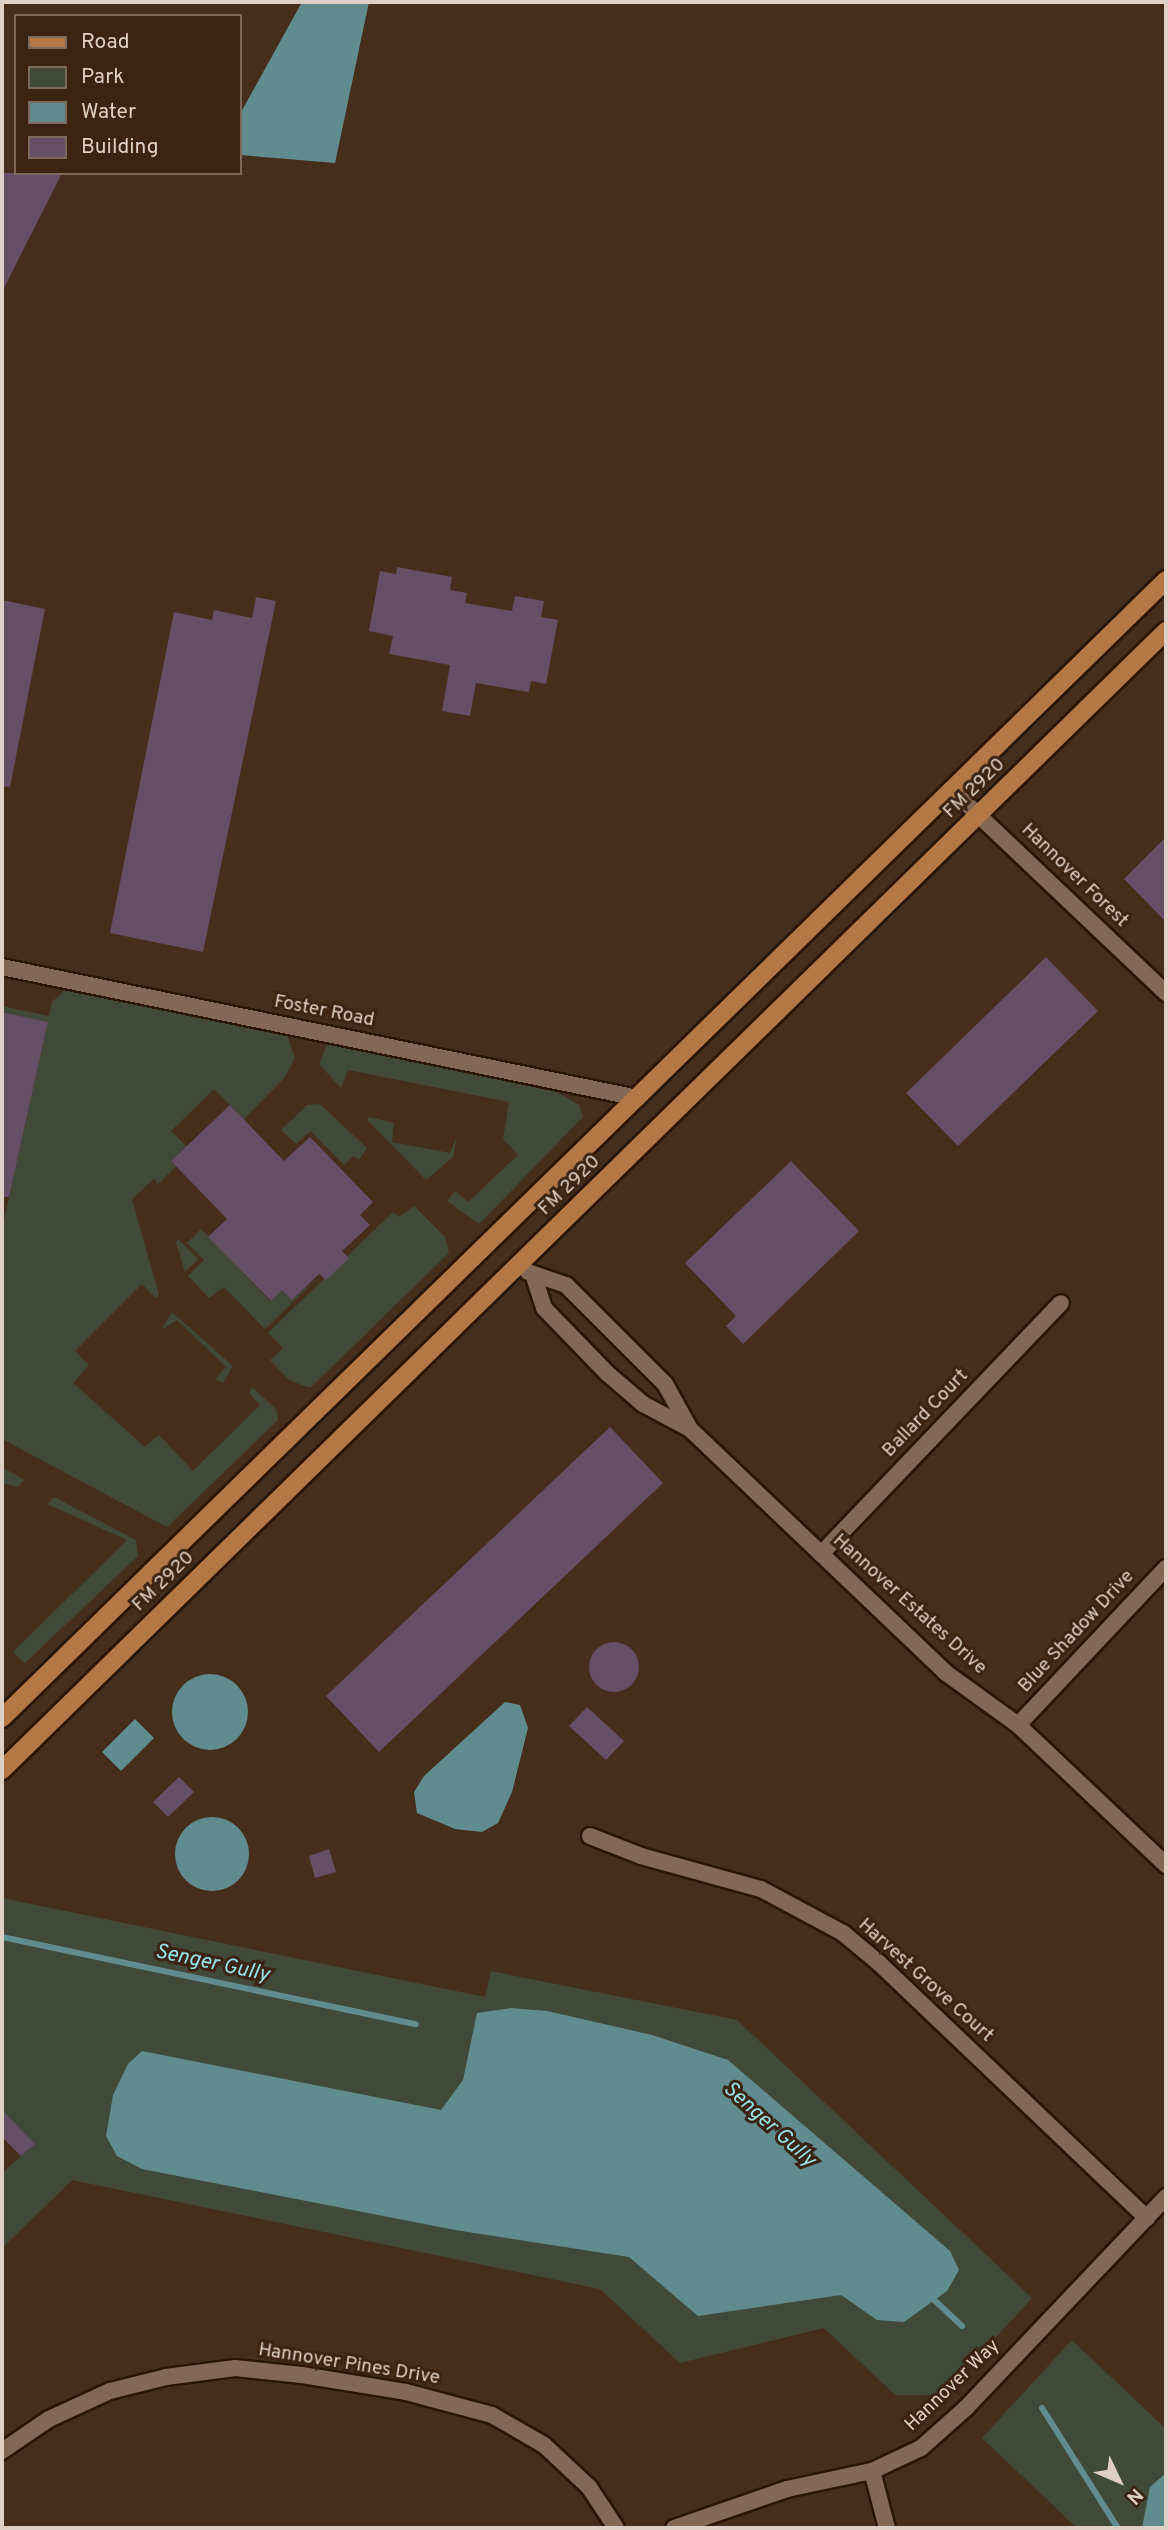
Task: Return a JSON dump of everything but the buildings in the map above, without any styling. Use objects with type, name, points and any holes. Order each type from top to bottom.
[{"type":"main road","name":"FM 2920","points":[[2,1718],[1166,580]]},
{"type":"main road","name":"FM 2920","points":[[2,1770],[1166,631]]},
{"type":"street","name":"Hannover Forest","points":[[952,790],[1166,993]]},
{"type":"street","name":"Foster Road","points":[[2,967],[638,1098]]},
{"type":"street","name":"Hannover Estates Drive","points":[[518,1265],[534,1277],[566,1285],[665,1384],[690,1429]]},
{"type":"street","name":"Hannover Estates Drive","points":[[534,1277],[544,1308],[608,1374],[643,1404],[690,1429],[946,1673],[1018,1725],[1166,1865]]},
{"type":"street","name":"Ballard Court","points":[[821,1553],[1061,1303]]},
{"type":"street","name":"Blue Shadow Drive","points":[[1018,1725],[1166,1568]]},
{"type":"street","name":"Harvest Grove Court","points":[[590,1836],[761,1889],[843,1933],[879,1963],[1147,2218]]},
{"type":"street","name":"Hannover Way","points":[[674,2528],[787,2489],[872,2471],[921,2448],[944,2429],[1166,2197]]},
{"type":"street","name":"Hannover Pines Drive","points":[[2,2451],[49,2420],[121,2388],[235,2368],[302,2375],[406,2392],[492,2416],[544,2445],[589,2487],[616,2528]]},
{"type":"street","points":[[872,2471],[887,2528]]},
{"type":"green space","points":[[65,990],[287,1035],[295,1058],[285,1077],[244,1119],[214,1089],[171,1131],[186,1146],[171,1161],[176,1166],[157,1185],[155,1178],[132,1199],[159,1295],[156,1298],[142,1284],[75,1351],[89,1365],[73,1383],[145,1447],[159,1435],[193,1471],[260,1405],[249,1393],[252,1387],[277,1410],[278,1420],[167,1527],[2,1439],[2,1229],[48,1022],[2,1012],[2,1006],[49,1016],[52,1002]]},
{"type":"green space","points":[[328,1043],[557,1092],[579,1105],[583,1117],[479,1224],[447,1201],[455,1191],[468,1202],[518,1155],[503,1139],[509,1102],[348,1070],[341,1088],[319,1064]]},
{"type":"green space","points":[[320,1104],[367,1148],[359,1160],[353,1156],[344,1165],[311,1131],[296,1144],[281,1130],[307,1105]]},
{"type":"green space","points":[[369,1117],[394,1123],[392,1142],[450,1153],[457,1136],[453,1157],[426,1180],[367,1120]]},
{"type":"green space","points":[[414,1206],[445,1237],[449,1253],[310,1388],[289,1380],[270,1360],[283,1348],[268,1333],[393,1212],[399,1217]]},
{"type":"green space","points":[[201,1229],[270,1301],[282,1290],[293,1299],[321,1275],[265,1329],[224,1287],[209,1298],[188,1276],[204,1260],[187,1243]]},
{"type":"green space","points":[[178,1239],[198,1259],[185,1272],[176,1242]]},
{"type":"green space","points":[[172,1312],[233,1366],[223,1383],[215,1379],[226,1367],[177,1320],[161,1330]]},
{"type":"green space","points":[[2,1467],[24,1480],[18,1487],[2,1483]]},
{"type":"green space","points":[[54,1497],[136,1540],[138,1556],[25,1663],[13,1652],[127,1540],[47,1504]]},
{"type":"green space","points":[[2,1898],[485,1997],[491,1971],[737,2020],[1032,2298],[943,2395],[895,2395],[824,2328],[680,2363],[600,2289],[72,2180],[2,2248],[2,2173],[35,2144],[2,2110]]},
{"type":"green space","points":[[1072,2340],[1166,2429],[1166,2528],[1077,2528],[982,2438]]},
{"type":"water","points":[[302,2],[369,2],[335,163],[242,155],[242,110]]},
{"type":"water","points":[[210,1674],[224,1677],[237,1685],[245,1698],[248,1712],[245,1726],[237,1739],[224,1747],[210,1750],[196,1747],[183,1739],[175,1726],[172,1712],[175,1698],[183,1685],[196,1677]]},
{"type":"water","points":[[505,1702],[520,1705],[528,1728],[512,1792],[498,1823],[482,1832],[455,1829],[417,1813],[414,1792],[424,1776]]},
{"type":"water","points":[[135,1719],[154,1738],[121,1771],[102,1752]]},
{"type":"water","points":[[205,1817],[219,1817],[233,1823],[243,1833],[249,1854],[243,1875],[233,1885],[219,1891],[205,1891],[191,1885],[181,1875],[175,1861],[175,1847],[181,1833],[191,1823]]},
{"type":"water","points":[[511,2008],[547,2011],[652,2035],[728,2060],[950,2251],[959,2270],[947,2291],[904,2322],[877,2320],[841,2295],[698,2316],[629,2257],[455,2230],[142,2169],[117,2156],[106,2136],[113,2095],[128,2064],[142,2051],[441,2110],[463,2080],[477,2013]]},
{"type":"water","points":[[1166,2473],[1166,2528],[1142,2528],[1150,2487]]},
{"type":"waterway","name":"Senger Gully","points":[[2,1937],[416,2024]]},
{"type":"waterway","name":"Senger Gully","points":[[930,2296],[962,2326]]},
{"type":"waterway","name":"Senger Gully","points":[[1042,2408],[1118,2528]]}]
